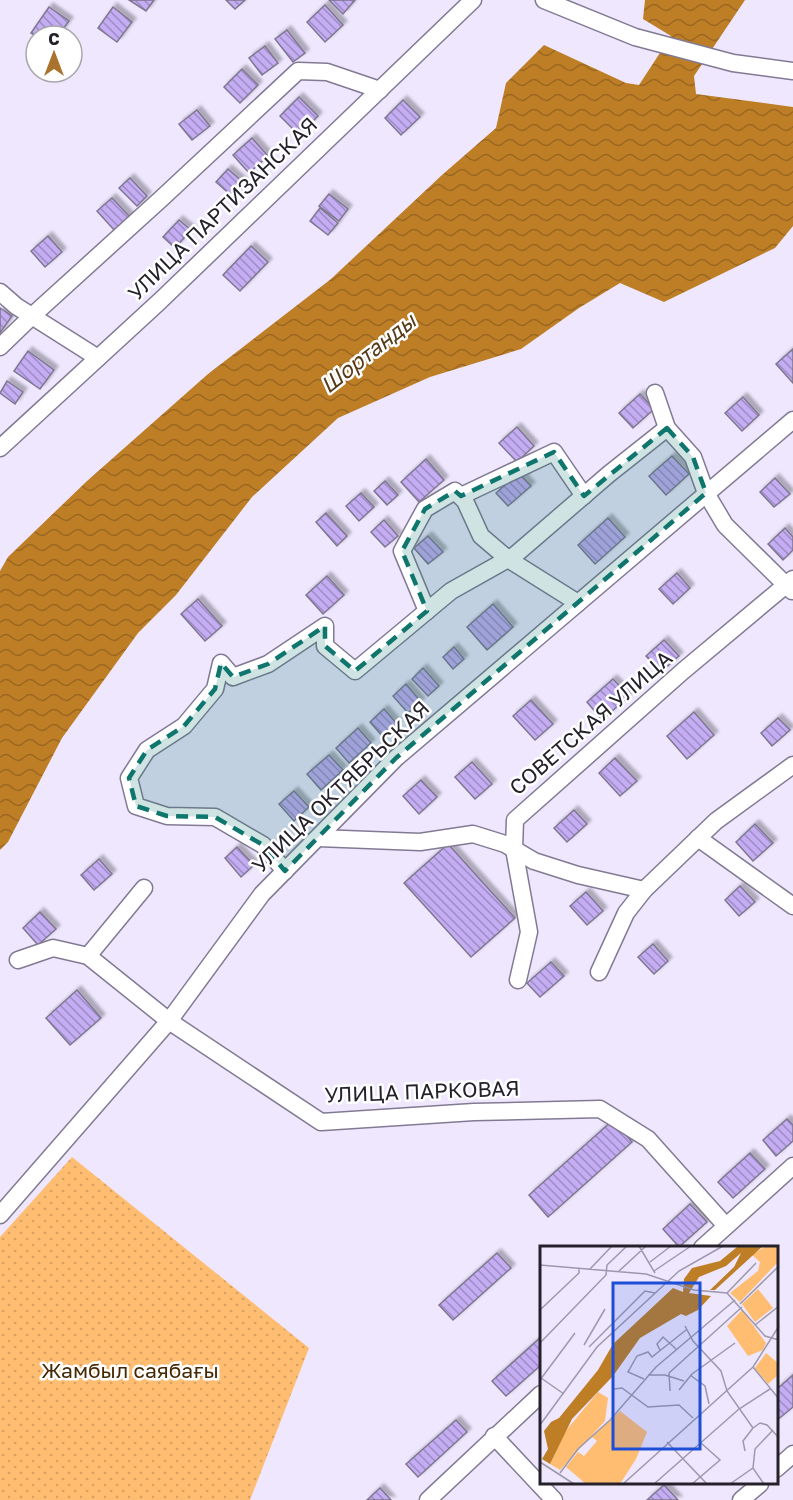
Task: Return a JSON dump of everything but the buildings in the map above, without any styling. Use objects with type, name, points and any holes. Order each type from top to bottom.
[{"type":"street","name":"УЛИЦА ПАРТИЗАНСКАЯ","points":[[0,448],[168,293],[474,0]]},
{"type":"street","points":[[544,0],[635,37],[733,63],[793,71]]},
{"type":"street","points":[[0,347],[298,71],[327,72],[380,90]]},
{"type":"street","points":[[0,292],[16,306],[98,358]]},
{"type":"street","points":[[656,393],[667,428],[693,458],[706,493],[725,525],[791,585]]},
{"type":"street","name":"УЛИЦА ОКТЯБРЬСКАЯ","points":[[0,1215],[169,1022],[262,894],[396,758],[793,420]]},
{"type":"street","points":[[285,871],[263,845],[215,817],[167,816],[136,806],[129,778],[147,750],[184,726],[215,688],[221,663],[233,677],[268,664],[326,626],[326,646],[356,671],[451,591],[515,555],[609,474],[667,428]]},
{"type":"street","points":[[461,496],[555,452],[584,496]]},
{"type":"street","points":[[427,611],[402,551],[425,509],[455,491],[465,501],[480,536],[508,559],[578,603]]},
{"type":"street","name":"СОВЕТСКАЯ УЛИЦА","points":[[518,980],[529,932],[514,849],[515,820],[683,672],[791,585]]},
{"type":"street","points":[[599,972],[626,913],[644,890],[716,821],[793,765]]},
{"type":"street","points":[[318,838],[420,842],[473,834],[505,844],[534,861],[578,875],[644,890]]},
{"type":"street","points":[[698,838],[793,906]]},
{"type":"street","points":[[88,956],[144,888]]},
{"type":"street","name":"УЛИЦА ПАРКОВАЯ","points":[[18,960],[53,948],[88,956],[169,1022],[321,1122],[474,1112],[600,1109],[648,1139],[726,1226]]},
{"type":"street","points":[[704,1246],[793,1166]]},
{"type":"street","points":[[428,1500],[540,1395]]},
{"type":"street","points":[[494,1436],[554,1500]]},
{"type":"street","points":[[778,1468],[793,1454]]},
{"type":"street","points":[[741,1500],[759,1485]]},
{"type":"highlighted area","points":[[667,428],[693,457],[706,493],[396,758],[285,871],[263,845],[215,817],[167,816],[136,806],[129,778],[147,750],[184,726],[215,689],[221,663],[233,677],[268,664],[325,626],[325,646],[355,671],[427,611],[402,551],[425,509],[455,491],[461,496],[554,452],[584,496]]},
{"type":"green space","name":"Жамбыл саябағы","points":[[72,1157],[309,1348],[250,1500],[0,1500],[0,1237]]},
{"type":"water","name":"Шортанды","points":[[645,0],[745,0],[694,76],[696,94],[793,107],[793,226],[775,248],[664,302],[620,283],[579,308],[521,349],[430,377],[338,418],[252,497],[176,595],[138,633],[62,738],[8,842],[0,850],[0,571],[8,557],[87,481],[208,374],[331,279],[496,128],[506,83],[544,45],[626,83],[639,85],[671,36],[643,19]]}]
